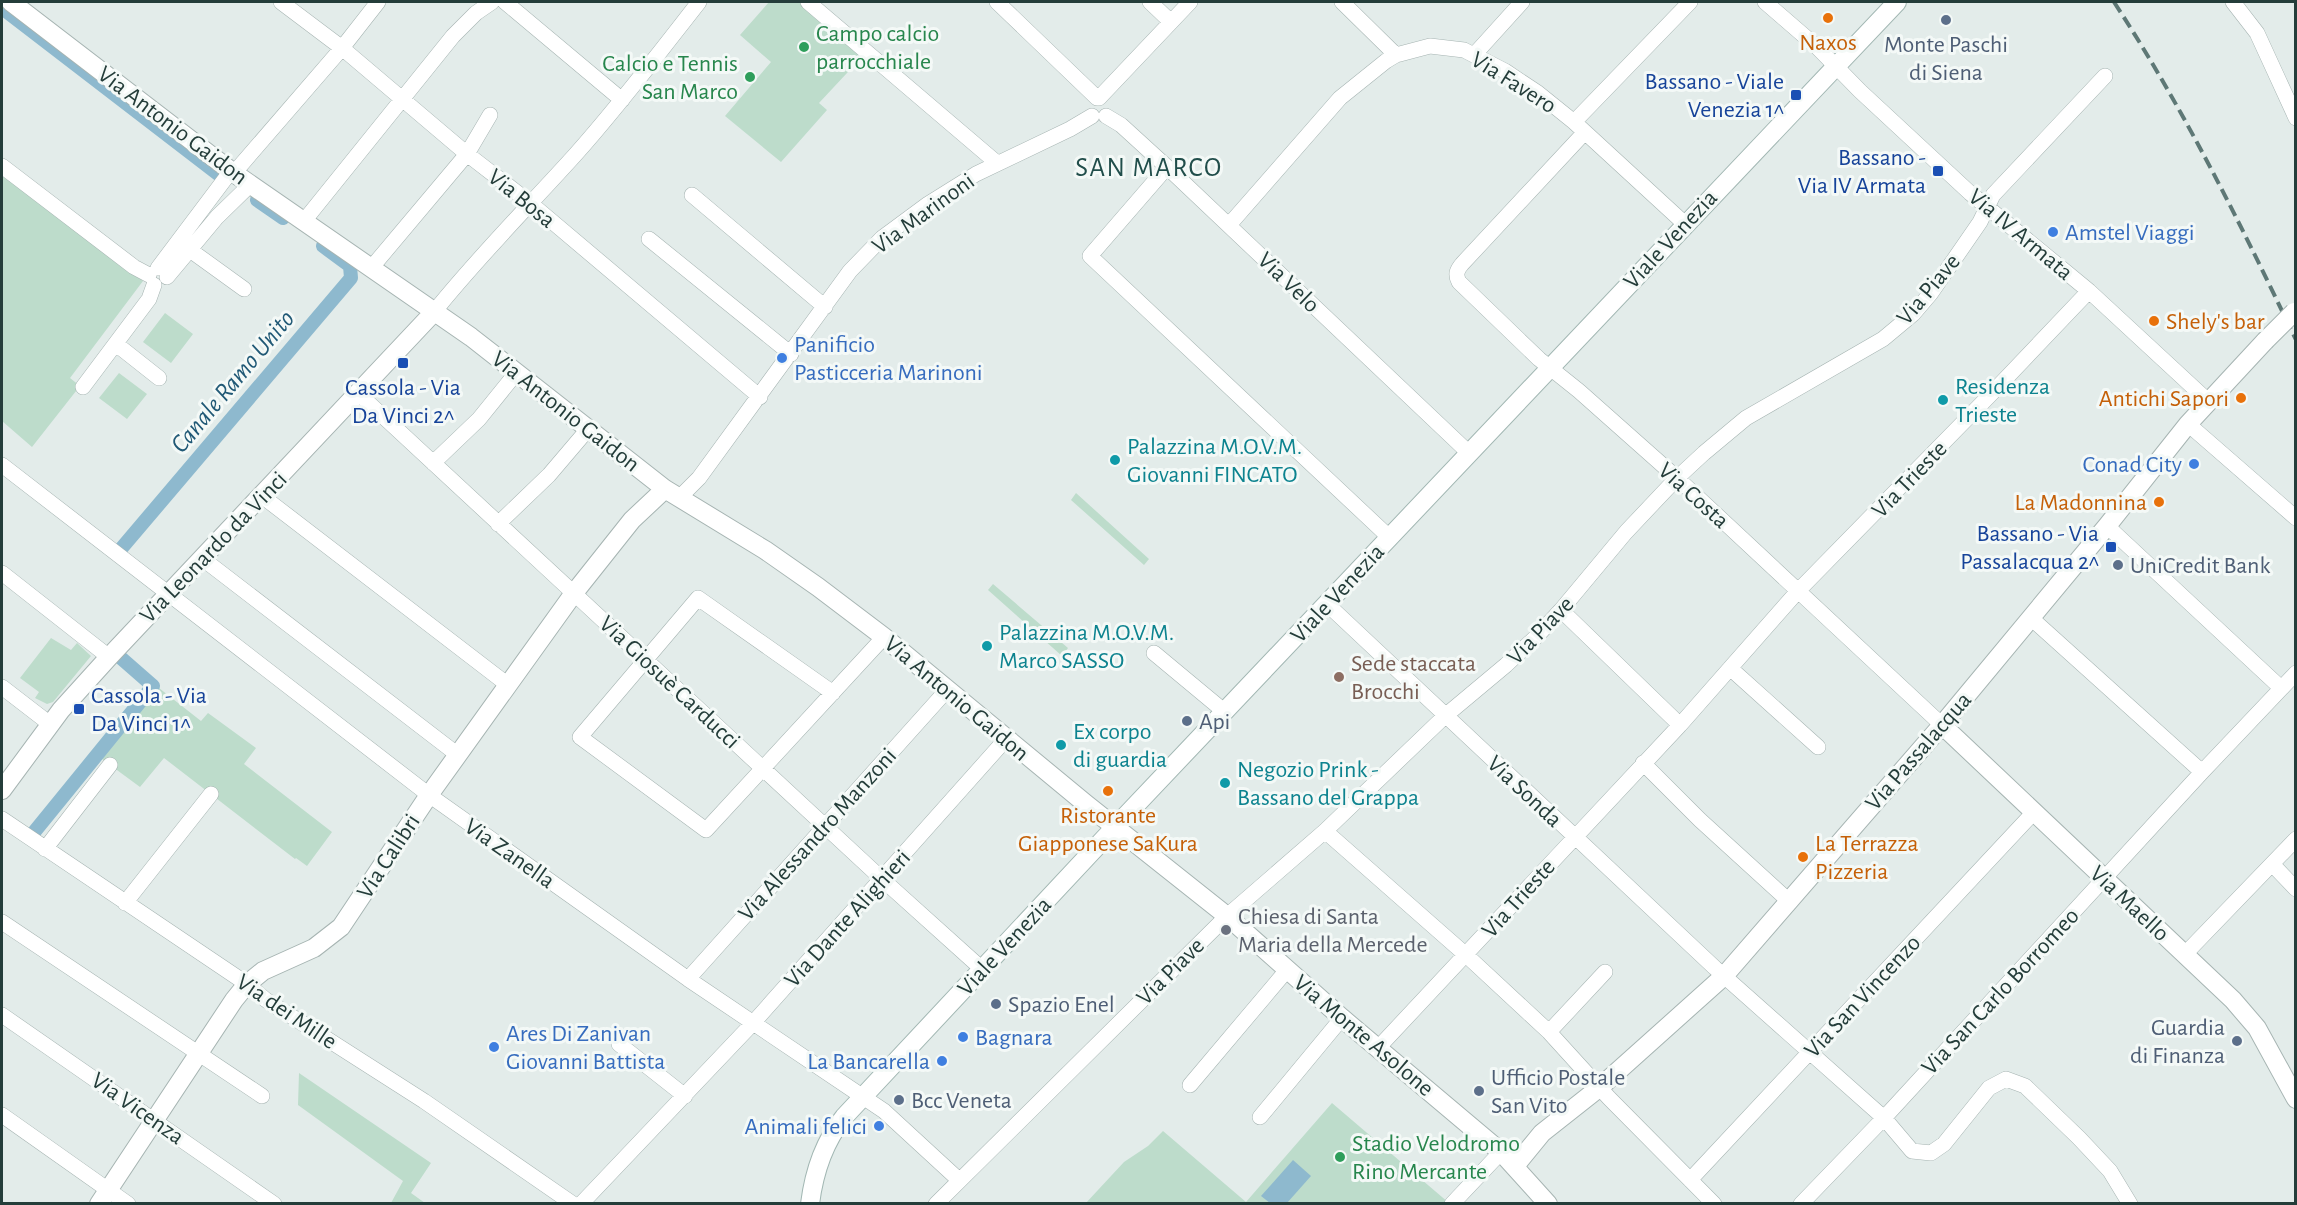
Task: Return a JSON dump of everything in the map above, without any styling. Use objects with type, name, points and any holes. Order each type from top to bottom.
[{"type":"street","name":"Via Antonio Gaidon","points":[[11,2],[232,172],[372,267],[517,372],[672,493],[818,586],[1115,827]]},
{"type":"street","name":"Via Bosa","points":[[281,2],[342,48],[467,154],[529,202],[760,397]]},
{"type":"street","points":[[83,387],[149,299],[157,276],[232,172],[342,48],[378,2]]},
{"type":"street","points":[[304,221],[453,36],[476,13],[492,2]]},
{"type":"street","points":[[505,2],[622,100]]},
{"type":"street","points":[[435,312],[529,202],[622,100],[699,2]]},
{"type":"street","points":[[808,2],[996,163]]},
{"type":"street","points":[[997,2],[1098,98]]},
{"type":"street","points":[[1150,2],[1171,22]]},
{"type":"street","points":[[1099,116],[1089,107],[1091,101],[1098,98],[1191,2]]},
{"type":"street","points":[[1342,2],[1396,55]]},
{"type":"street","points":[[1474,55],[1522,2]]},
{"type":"street","points":[[1580,127],[1690,2]]},
{"type":"street","name":"Via IV Armata","points":[[1765,2],[1986,207],[2089,291],[2208,401]]},
{"type":"street","name":"Viale Venezia","points":[[810,1203],[827,1142],[835,1128],[862,1097],[1897,2]]},
{"type":"street","points":[[2233,2],[2257,33],[2295,118]]},
{"type":"street","name":"Via Favero","points":[[1229,225],[1340,98],[1368,74],[1396,55],[1430,46],[1464,50],[1530,87],[1580,127],[1685,224]]},
{"type":"street","name":"Via Piave","points":[[936,1203],[1227,916],[1325,831],[1445,716],[1506,665],[1561,610],[1626,532],[1677,478],[1746,418],[1884,339],[1913,314],[1931,294],[1980,222],[1993,195],[2105,76]]},
{"type":"street","points":[[372,267],[467,154],[490,115]]},
{"type":"street","name":"Via Marinoni","points":[[672,493],[699,478],[850,271],[882,237],[953,187],[996,163],[1099,116]]},
{"type":"street","name":"Via Velo","points":[[1099,116],[1121,125],[1469,453]]},
{"type":"street","name":"Via Costa","points":[[1580,127],[1457,270],[1456,277],[1459,282],[1550,367],[1677,478],[1942,724]]},
{"type":"street","points":[[2,166],[134,267],[157,276]]},
{"type":"street","points":[[1167,167],[1090,256],[1389,537]]},
{"type":"street","points":[[157,276],[190,250],[217,217],[251,184]]},
{"type":"street","points":[[692,195],[825,307]]},
{"type":"street","points":[[649,239],[791,354]]},
{"type":"street","points":[[190,250],[244,289]]},
{"type":"street","name":"Via Trieste","points":[[1378,1048],[1680,725],[1798,591],[2089,291]]},
{"type":"street","name":"Via Leonardo da Vinci","points":[[2,790],[50,724],[109,657],[435,312]]},
{"type":"street","name":"Via Passalacqua","points":[[1542,1133],[1599,1088],[1724,976],[1942,724],[2107,526],[2188,424],[2265,341],[2295,313]]},
{"type":"street","points":[[116,344],[159,378]]},
{"type":"street","points":[[433,464],[479,418],[517,372]]},
{"type":"street","name":"Via Giosuè Carducci","points":[[359,394],[982,969]]},
{"type":"street","points":[[2188,424],[2295,518]]},
{"type":"street","points":[[498,524],[549,475],[590,428]]},
{"type":"street","name":"Via Zanella","points":[[2,465],[429,795],[688,979],[862,1097]]},
{"type":"street","name":"Via Calibri","points":[[104,1196],[234,1000],[248,984],[270,967],[322,943],[336,932],[429,795],[574,593],[632,520],[672,493]]},
{"type":"street","points":[[262,496],[508,685]]},
{"type":"street","points":[[2107,526],[2281,688]]},
{"type":"street","points":[[202,559],[458,755]]},
{"type":"street","points":[[2,573],[109,657]]},
{"type":"street","points":[[833,693],[698,598],[580,737],[706,830],[884,638]]},
{"type":"street","name":"Via Sonda","points":[[1327,604],[1724,976],[1884,1118],[1912,1152],[1932,1153],[1944,1144],[1989,1088],[2006,1079],[2025,1086],[2079,1138],[2110,1171],[2130,1203]]},
{"type":"street","points":[[1561,610],[1680,725]]},
{"type":"street","points":[[2031,618],[2202,772]]},
{"type":"street","points":[[1154,653],[1225,712]]},
{"type":"street","points":[[1730,668],[1818,747]]},
{"type":"street","name":"Via San Carlo Borromeo","points":[[1801,1203],[1884,1118],[2295,673]]},
{"type":"street","points":[[2,687],[50,724]]},
{"type":"street","name":"Via Alessandro Manzoni","points":[[688,979],[947,690]]},
{"type":"street","name":"Via Maello","points":[[1942,724],[2233,1000],[2257,1028],[2295,1099]]},
{"type":"street","name":"Via Dante Alighieri","points":[[581,1203],[753,1023],[1006,739]]},
{"type":"street","points":[[1643,763],[1700,820],[1790,902]]},
{"type":"street","points":[[45,849],[110,765]]},
{"type":"street","points":[[125,903],[211,794]]},
{"type":"street","name":"Via San Vincenzo","points":[[1690,1180],[2034,812]]},
{"type":"street","name":"Via dei Mille","points":[[2,819],[248,984],[266,1000],[424,1101],[573,1203]]},
{"type":"street","name":"Via Monte Asolone","points":[[1115,827],[1227,916],[1342,1018],[1501,1152],[1548,1203]]},
{"type":"street","points":[[1325,831],[1466,955],[1549,1032],[1599,1088],[1714,1203]]},
{"type":"street","points":[[2185,954],[2295,839]]},
{"type":"street","points":[[2272,864],[2295,889]]},
{"type":"street","points":[[2,922],[262,1096]]},
{"type":"street","points":[[1191,1084],[1287,970]]},
{"type":"street","points":[[1549,1032],[1605,972]]},
{"type":"street","name":"Via Vicenza","points":[[2,1015],[274,1203]]},
{"type":"street","points":[[1260,1117],[1342,1018]]},
{"type":"street","points":[[619,1044],[685,1095]]},
{"type":"street","points":[[862,1097],[884,1110],[958,1180]]},
{"type":"street","points":[[2,1114],[104,1196],[128,1203]]},
{"type":"street","points":[[1452,1203],[1501,1152],[1542,1133]]},
{"type":"street","points":[[1515,1166],[1542,1133]]},
{"type":"green space","points":[[769,2],[799,2],[860,53],[861,58],[819,103],[827,110],[781,162],[725,116],[771,62],[740,35]]},
{"type":"green space","points":[[2,171],[143,281],[70,378],[80,386],[32,447],[2,421]]},
{"type":"green space","points":[[165,313],[193,334],[171,363],[143,342]]},
{"type":"green space","points":[[119,373],[147,394],[127,419],[99,398]]},
{"type":"green space","points":[[1076,493],[1149,559],[1144,565],[1071,500]]},
{"type":"green space","points":[[993,584],[1068,648],[1062,656],[988,590]]},
{"type":"green space","points":[[51,638],[71,650],[77,643],[91,656],[53,702],[47,704],[35,698],[39,692],[20,678]]},
{"type":"green space","points":[[159,688],[201,721],[208,713],[256,748],[244,764],[332,832],[307,866],[164,758],[140,787],[102,759]]},
{"type":"green space","points":[[299,1073],[431,1163],[411,1193],[425,1203],[391,1203],[403,1181],[298,1105]]},
{"type":"green space","name":"Stadio Velodromo Rino Mercante","points":[[1332,1103],[1449,1203],[1085,1204],[1124,1162],[1148,1146],[1163,1131],[1246,1202]]},
{"type":"water","points":[[1293,1160],[1311,1176],[1287,1203],[1270,1203],[1261,1196]]},
{"type":"waterway","name":"Canale Ramo Unito","points":[[2,8],[218,174]]},
{"type":"waterway","name":"Canale Ramo Unito","points":[[257,200],[283,218]]},
{"type":"waterway","name":"Canale Ramo Unito","points":[[120,550],[351,278],[350,266],[323,246]]},
{"type":"waterway","name":"Canale Ramo Unito","points":[[35,831],[153,686],[121,658]]},
{"type":"railway","points":[[2114,2],[2188,126],[2233,211],[2296,340]]},
{"type":"place","name":"Naxos","points":[[1828,18]]},
{"type":"place","name":"Monte Paschi di Siena","points":[[1946,20]]},
{"type":"place","name":"Campo calcio parrocchiale","points":[[804,47]]},
{"type":"place","name":"Calcio e Tennis San Marco","points":[[750,77]]},
{"type":"place","name":"Bassano - Viale Venezia 1^","points":[[1796,95]]},
{"type":"place","name":"Bassano - Via IV Armata","points":[[1938,171]]},
{"type":"place","name":"Amstel Viaggi","points":[[2053,232]]},
{"type":"place","name":"Shely's bar","points":[[2154,321]]},
{"type":"place","name":"Panificio Pasticceria Marinoni","points":[[782,358]]},
{"type":"place","name":"Cassola - Via Da Vinci 2^","points":[[403,363]]},
{"type":"place","name":"Antichi Sapori","points":[[2241,398]]},
{"type":"place","name":"Residenza Trieste","points":[[1943,400]]},
{"type":"place","name":"Palazzina M.O.V.M. Giovanni FINCATO","points":[[1115,460]]},
{"type":"place","name":"Conad City","points":[[2194,464]]},
{"type":"place","name":"La Madonnina","points":[[2159,502]]},
{"type":"place","name":"Bassano - Via Passalacqua 2^","points":[[2111,547]]},
{"type":"place","name":"UniCredit Bank","points":[[2118,565]]},
{"type":"place","name":"Palazzina M.O.V.M. Marco SASSO","points":[[987,646]]},
{"type":"place","name":"Sede staccata Brocchi","points":[[1339,677]]},
{"type":"place","name":"Cassola - Via Da Vinci 1^","points":[[79,709]]},
{"type":"place","name":"Api","points":[[1187,721]]},
{"type":"place","name":"Ex corpo di guardia","points":[[1061,745]]},
{"type":"place","name":"Negozio Prink - Bassano del Grappa","points":[[1225,783]]},
{"type":"place","name":"Ristorante Giapponese SaKura","points":[[1108,791]]},
{"type":"place","name":"La Terrazza Pizzeria","points":[[1803,857]]},
{"type":"place","name":"Chiesa di Santa Maria della Mercede","points":[[1226,930]]},
{"type":"place","name":"Spazio Enel","points":[[996,1004]]},
{"type":"place","name":"Bagnara","points":[[963,1037]]},
{"type":"place","name":"Guardia di Finanza","points":[[2237,1041]]},
{"type":"place","name":"Ares Di Zanivan Giovanni Battista","points":[[494,1047]]},
{"type":"place","name":"La Bancarella","points":[[942,1061]]},
{"type":"place","name":"Ufficio Postale San Vito","points":[[1479,1091]]},
{"type":"place","name":"Bcc Veneta","points":[[899,1100]]},
{"type":"place","name":"Animali felici","points":[[879,1126]]},
{"type":"place","name":"Stadio Velodromo Rino Mercante","points":[[1340,1157]]},
{"type":"district","name":"SAN MARCO","points":[[1149,167]]}]
